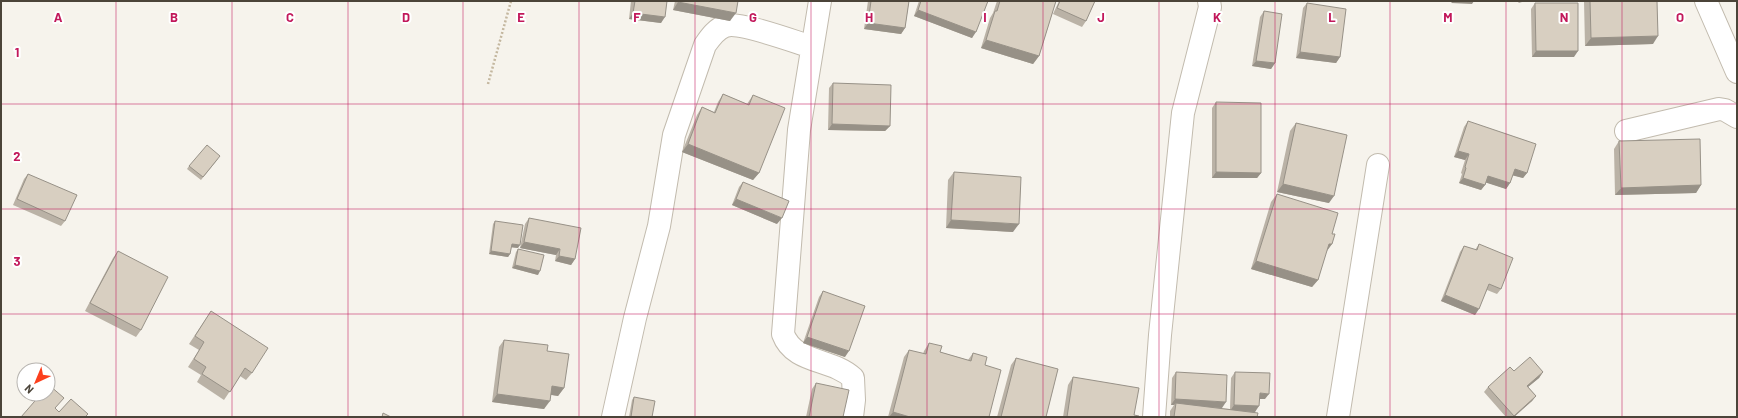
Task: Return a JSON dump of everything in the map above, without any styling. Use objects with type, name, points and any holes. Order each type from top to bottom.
[{"type":"street","points":[[820,1],[799,130],[783,334],[787,344],[796,352],[844,371],[853,378],[854,400],[852,417]]},
{"type":"street","points":[[1154,417],[1160,335],[1183,113],[1210,7],[1209,1]]},
{"type":"street","points":[[1706,1],[1737,72]]},
{"type":"street","points":[[613,417],[635,318],[659,226],[674,135],[705,45],[714,34],[725,26],[738,26],[812,47]]},
{"type":"street","points":[[1626,131],[1719,109],[1735,111]]},
{"type":"street","points":[[1338,417],[1378,165]]},
{"type":"path","points":[[488,84],[511,1]]},
{"type":"building","points":[[635,1],[667,1],[665,17],[633,13]]},
{"type":"building","points":[[738,1],[736,13],[678,2]]},
{"type":"building","points":[[871,1],[909,1],[905,28],[868,23]]},
{"type":"building","points":[[921,1],[988,1],[976,32],[918,10]]},
{"type":"building","points":[[1000,1],[1056,1],[1039,56],[986,40],[995,11],[997,11]]},
{"type":"building","points":[[1060,1],[1095,1],[1086,21],[1057,8]]},
{"type":"building","points":[[1590,1],[1657,1],[1658,36],[1591,38]]},
{"type":"building","points":[[1307,3],[1346,9],[1340,57],[1300,52]]},
{"type":"building","points":[[1535,3],[1578,3],[1578,51],[1536,51]]},
{"type":"building","points":[[1264,11],[1282,14],[1275,63],[1256,61]]},
{"type":"building","points":[[833,83],[891,85],[890,126],[832,124]]},
{"type":"building","points":[[723,94],[749,105],[753,95],[785,108],[759,173],[688,144],[702,107],[715,113]]},
{"type":"building","points":[[1216,102],[1261,103],[1261,173],[1216,172]]},
{"type":"building","points":[[1468,121],[1536,144],[1527,173],[1515,169],[1510,183],[1488,176],[1485,185],[1463,178],[1469,154],[1458,151]]},
{"type":"building","points":[[1296,123],[1347,135],[1334,196],[1283,184]]},
{"type":"building","points":[[1700,139],[1701,185],[1621,188],[1619,141]]},
{"type":"building","points":[[207,145],[220,156],[203,177],[189,166]]},
{"type":"building","points":[[954,172],[1021,177],[1019,224],[951,220]]},
{"type":"building","points":[[28,174],[77,195],[65,221],[17,199]]},
{"type":"building","points":[[743,182],[789,201],[782,218],[736,199]]},
{"type":"building","points":[[1277,194],[1338,213],[1332,234],[1335,234],[1332,244],[1329,244],[1318,280],[1256,261]]},
{"type":"building","points":[[529,218],[581,228],[575,259],[559,256],[560,249],[524,242]]},
{"type":"building","points":[[495,221],[523,225],[520,245],[512,244],[510,254],[491,251]]},
{"type":"building","points":[[1479,244],[1513,258],[1501,289],[1489,284],[1479,309],[1445,295],[1464,246],[1477,250]]},
{"type":"building","points":[[518,249],[544,255],[540,271],[515,265]]},
{"type":"building","points":[[118,251],[168,277],[141,330],[90,303]]},
{"type":"building","points":[[823,291],[865,306],[849,351],[807,337]]},
{"type":"building","points":[[211,311],[268,348],[252,373],[245,368],[230,392],[202,374],[206,367],[194,359],[204,342],[195,336]]},
{"type":"building","points":[[504,340],[548,345],[547,351],[569,354],[564,388],[552,386],[550,401],[497,394]]},
{"type":"building","points":[[929,343],[942,346],[940,352],[971,361],[973,353],[987,357],[985,365],[1001,370],[989,417],[910,417],[893,412],[909,350],[926,354]]},
{"type":"building","points":[[1530,357],[1543,372],[1527,386],[1536,396],[1514,416],[1488,387],[1510,367],[1514,371]]},
{"type":"building","points":[[1016,358],[1058,369],[1046,417],[1001,417]]},
{"type":"building","points":[[1176,372],[1227,375],[1226,402],[1175,399]]},
{"type":"building","points":[[1235,372],[1270,373],[1269,394],[1260,393],[1259,406],[1234,405]]},
{"type":"building","points":[[1073,377],[1139,388],[1134,415],[1139,417],[1067,417]]},
{"type":"building","points":[[816,383],[849,390],[843,417],[809,417]]},
{"type":"building","points":[[56,391],[64,398],[55,408],[59,412],[71,399],[88,414],[85,417],[21,417],[34,402],[56,402]]},
{"type":"building","points":[[634,397],[655,401],[652,417],[631,417]]},
{"type":"building","points":[[1176,403],[1258,413],[1257,417],[1174,417]]},
{"type":"building","points":[[383,413],[391,417],[382,417]]}]
